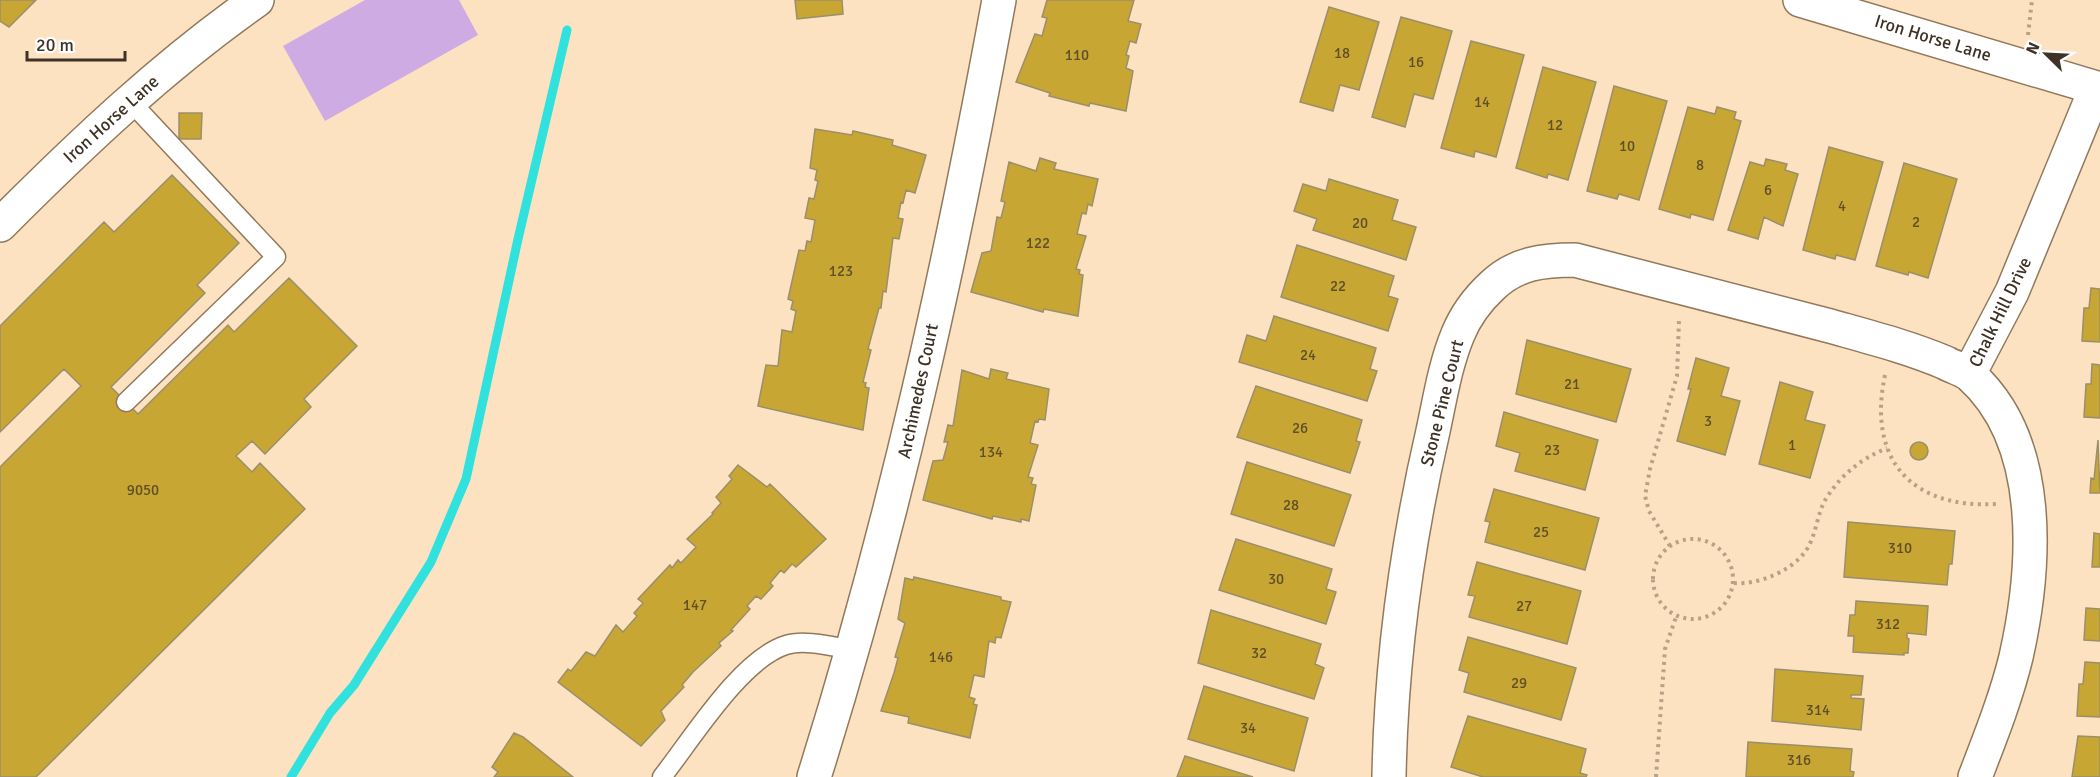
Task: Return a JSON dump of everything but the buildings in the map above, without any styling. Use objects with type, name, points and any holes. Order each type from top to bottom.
[{"type":"street","name":"Iron Horse Lane","points":[[0,225],[129,100],[207,35],[257,0]]},
{"type":"street","name":"Archimedes Court","points":[[814,777],[854,650],[896,492],[974,137],[999,0]]},
{"type":"street","name":"Iron Horse Lane","points":[[1800,0],[2098,89]]},
{"type":"street","name":"Chalk Hill Drive","points":[[1975,777],[2000,711],[2022,626],[2028,570],[2029,502],[2025,474],[2009,428],[1969,374],[2012,292],[2098,89]]},
{"type":"street","name":"Stone Pine Court","points":[[1389,777],[1394,668],[1425,464],[1448,365],[1458,333],[1475,306],[1492,286],[1511,272],[1530,263],[1575,260],[1894,343],[1969,374]]},
{"type":"lane","points":[[126,402],[276,257],[129,100]]},
{"type":"lane","points":[[662,777],[743,673],[766,654],[788,644],[854,650]]},
{"type":"path","points":[[1670,546],[1648,511],[1645,496],[1650,469],[1677,376],[1679,322],[1686,289]]},
{"type":"path","points":[[1894,343],[1884,378],[1880,406],[1887,447],[1909,480],[1917,488],[1936,498],[1964,503],[2029,502]]},
{"type":"path","points":[[1734,583],[1751,584],[1789,566],[1807,550],[1825,499],[1843,476],[1862,458],[1887,447]]},
{"type":"path","points":[[1685,539],[1707,541],[1721,550],[1730,562],[1734,583],[1728,600],[1718,612],[1706,618],[1691,621],[1676,617],[1662,606],[1653,590],[1653,572],[1659,557],[1670,546],[1685,539]]},
{"type":"path","points":[[1656,777],[1665,649],[1676,617]]},
{"type":"shaded area","points":[[365,0],[459,0],[478,35],[325,121],[283,46]]},
{"type":"waterway","points":[[291,777],[330,713],[354,685],[431,562],[466,479],[518,239],[567,30]]}]
